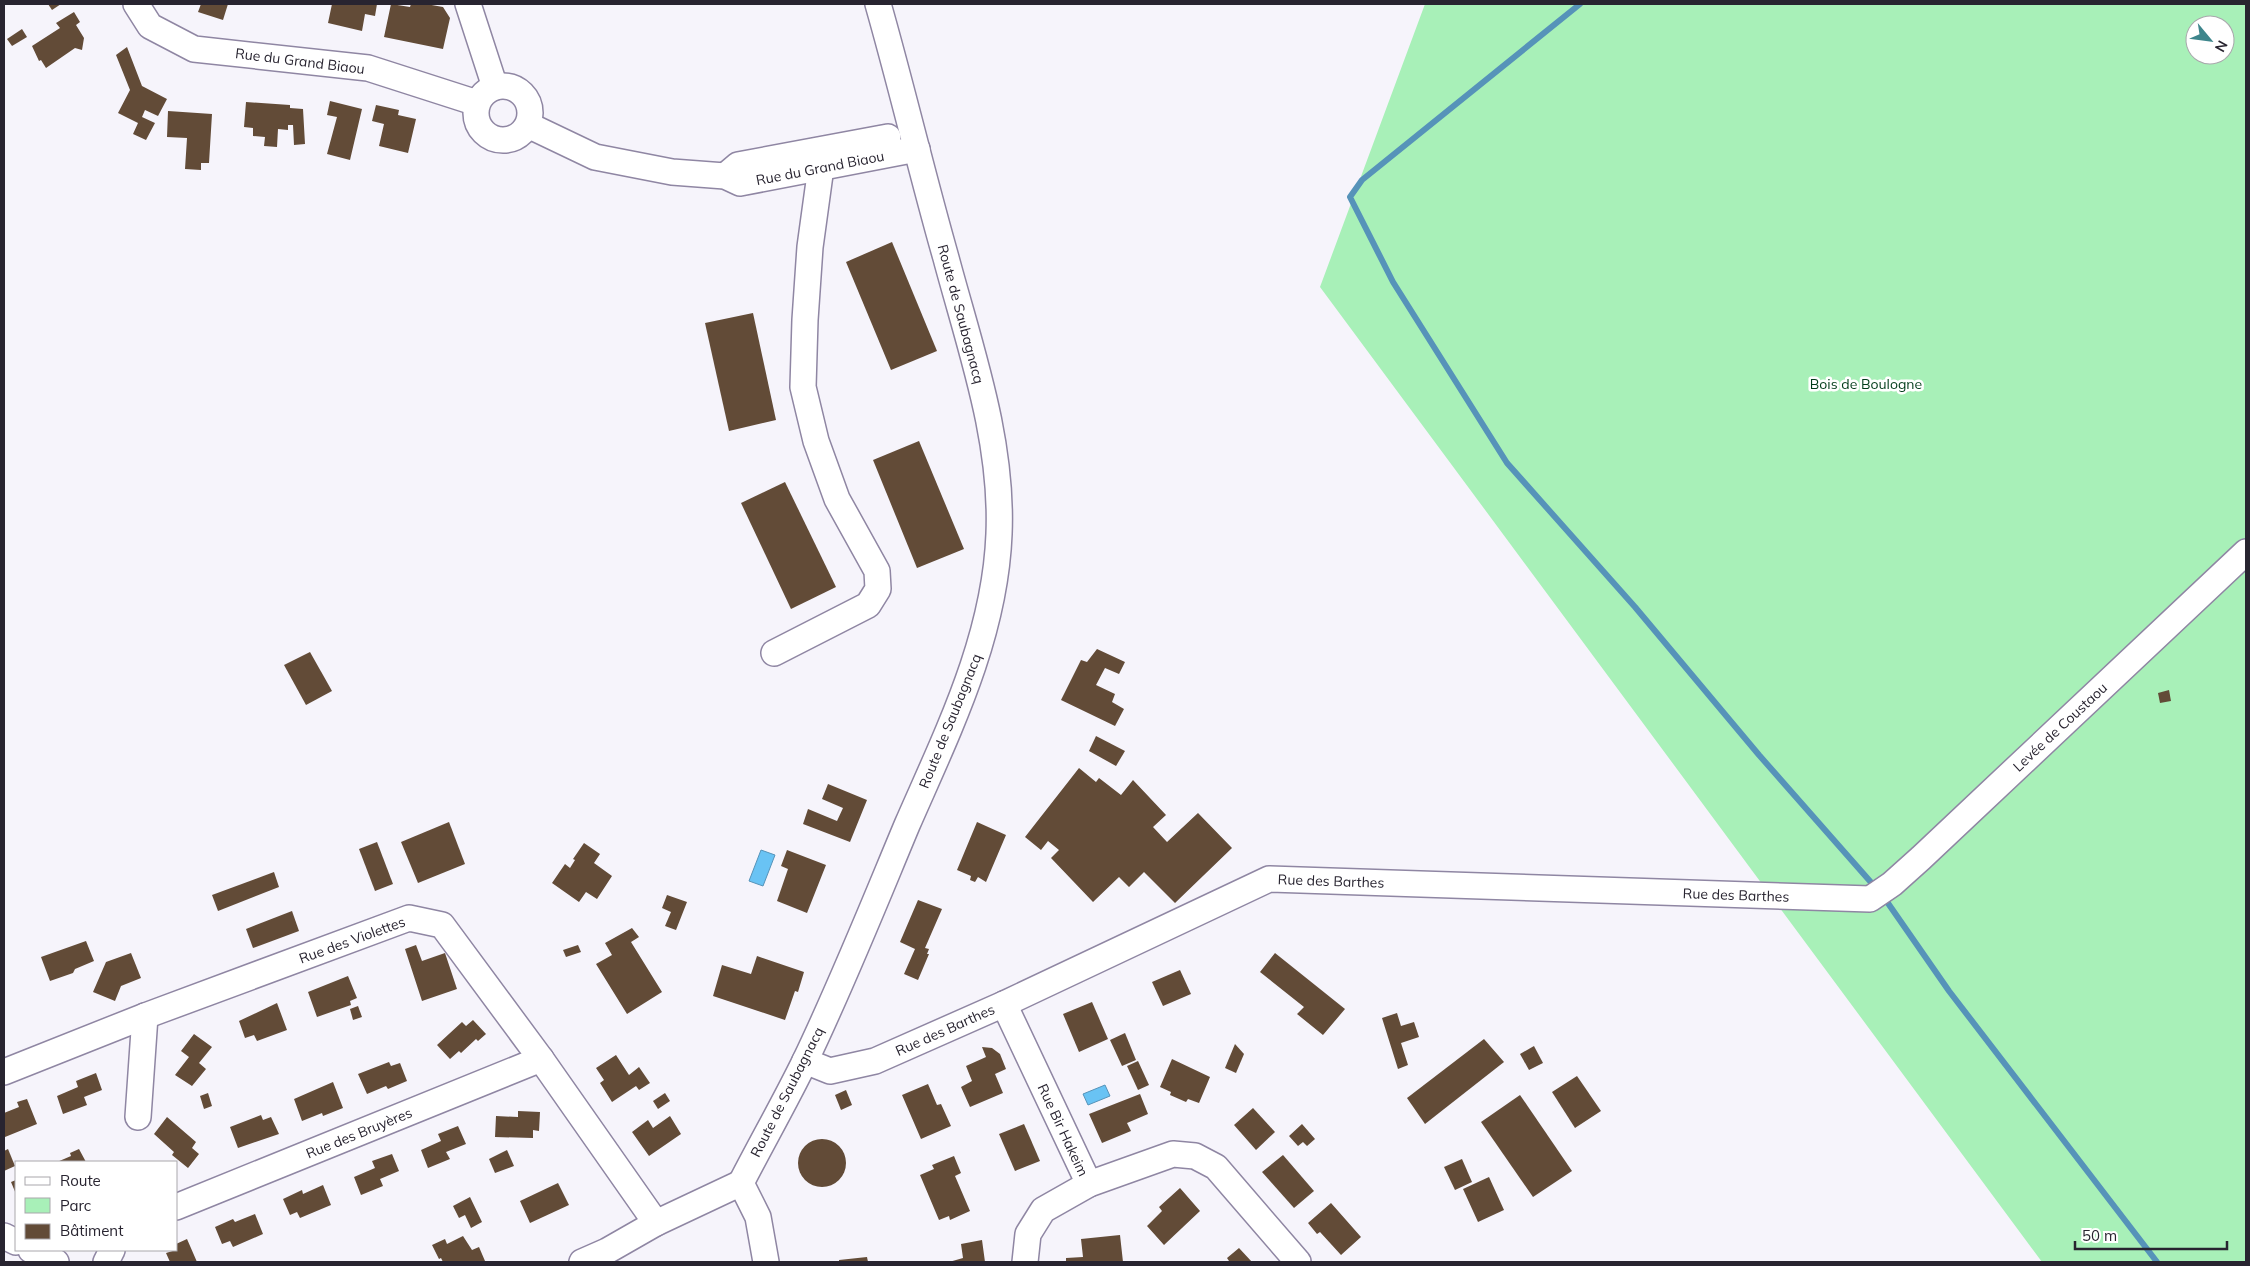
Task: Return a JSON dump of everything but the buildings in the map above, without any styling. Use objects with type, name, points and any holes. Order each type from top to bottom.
[{"type":"street","name":"Rue du Grand Biaou","points":[[136,4],[150,26],[194,49],[368,68],[486,95]]},
{"type":"street","points":[[468,4],[486,95]]},
{"type":"street","name":"Route de Saubagnacq","points":[[741,1183],[805,1061],[840,984],[972,672],[992,601],[999,533],[997,476],[990,422],[878,4]]},
{"type":"street","points":[[504,85],[513,87],[527,98],[530,116],[528,125],[515,138],[496,140],[481,129],[476,112],[486,95],[504,85]]},
{"type":"street","name":"Rue du Grand Biaou","points":[[528,125],[595,157],[672,172],[725,176],[740,183],[821,167],[915,140]]},
{"type":"street","name":"Rue du Grand Biaou","points":[[725,176],[738,165],[915,140]]},
{"type":"street","points":[[774,653],[868,605],[878,589],[877,571],[837,499],[816,441],[803,387],[810,247],[821,167]]},
{"type":"street","name":"Levée de Coustaou","points":[[1870,899],[1892,884],[2246,552]]},
{"type":"street","name":"Rue des Barthes","points":[[805,1061],[830,1071],[875,1061],[1004,1004],[1269,879],[1870,899]]},
{"type":"street","name":"Rue des Violettes","points":[[4,1072],[145,1016],[409,918],[442,924],[541,1059],[656,1223]]},
{"type":"street","name":"Rue Bir Hakeim","points":[[1004,1004],[1088,1184],[1043,1210],[1028,1234],[1025,1262]]},
{"type":"street","points":[[138,1117],[145,1016]]},
{"type":"street","name":"Rue des Bruyères","points":[[178,1206],[541,1059]]},
{"type":"street","points":[[1088,1184],[1173,1154],[1194,1156],[1216,1167],[1298,1262]]},
{"type":"street","points":[[582,1262],[656,1223],[741,1183],[758,1217],[766,1262]]},
{"type":"street","points":[[33,1251],[56,1262]]},
{"type":"green space","name":"Bois de Boulogne","points":[[1425,4],[2246,4],[2246,1262],[2042,1262],[1320,287]]},
{"type":"water","points":[[761,850],[775,855],[763,886],[749,881]]},
{"type":"water","points":[[1105,1085],[1110,1096],[1088,1105],[1083,1094]]},
{"type":"waterway","points":[[1580,4],[1362,180],[1350,197],[1393,282],[1507,463],[1635,607],[1759,755],[1876,888]]},
{"type":"waterway","points":[[1883,896],[1949,991],[2157,1262]]}]
